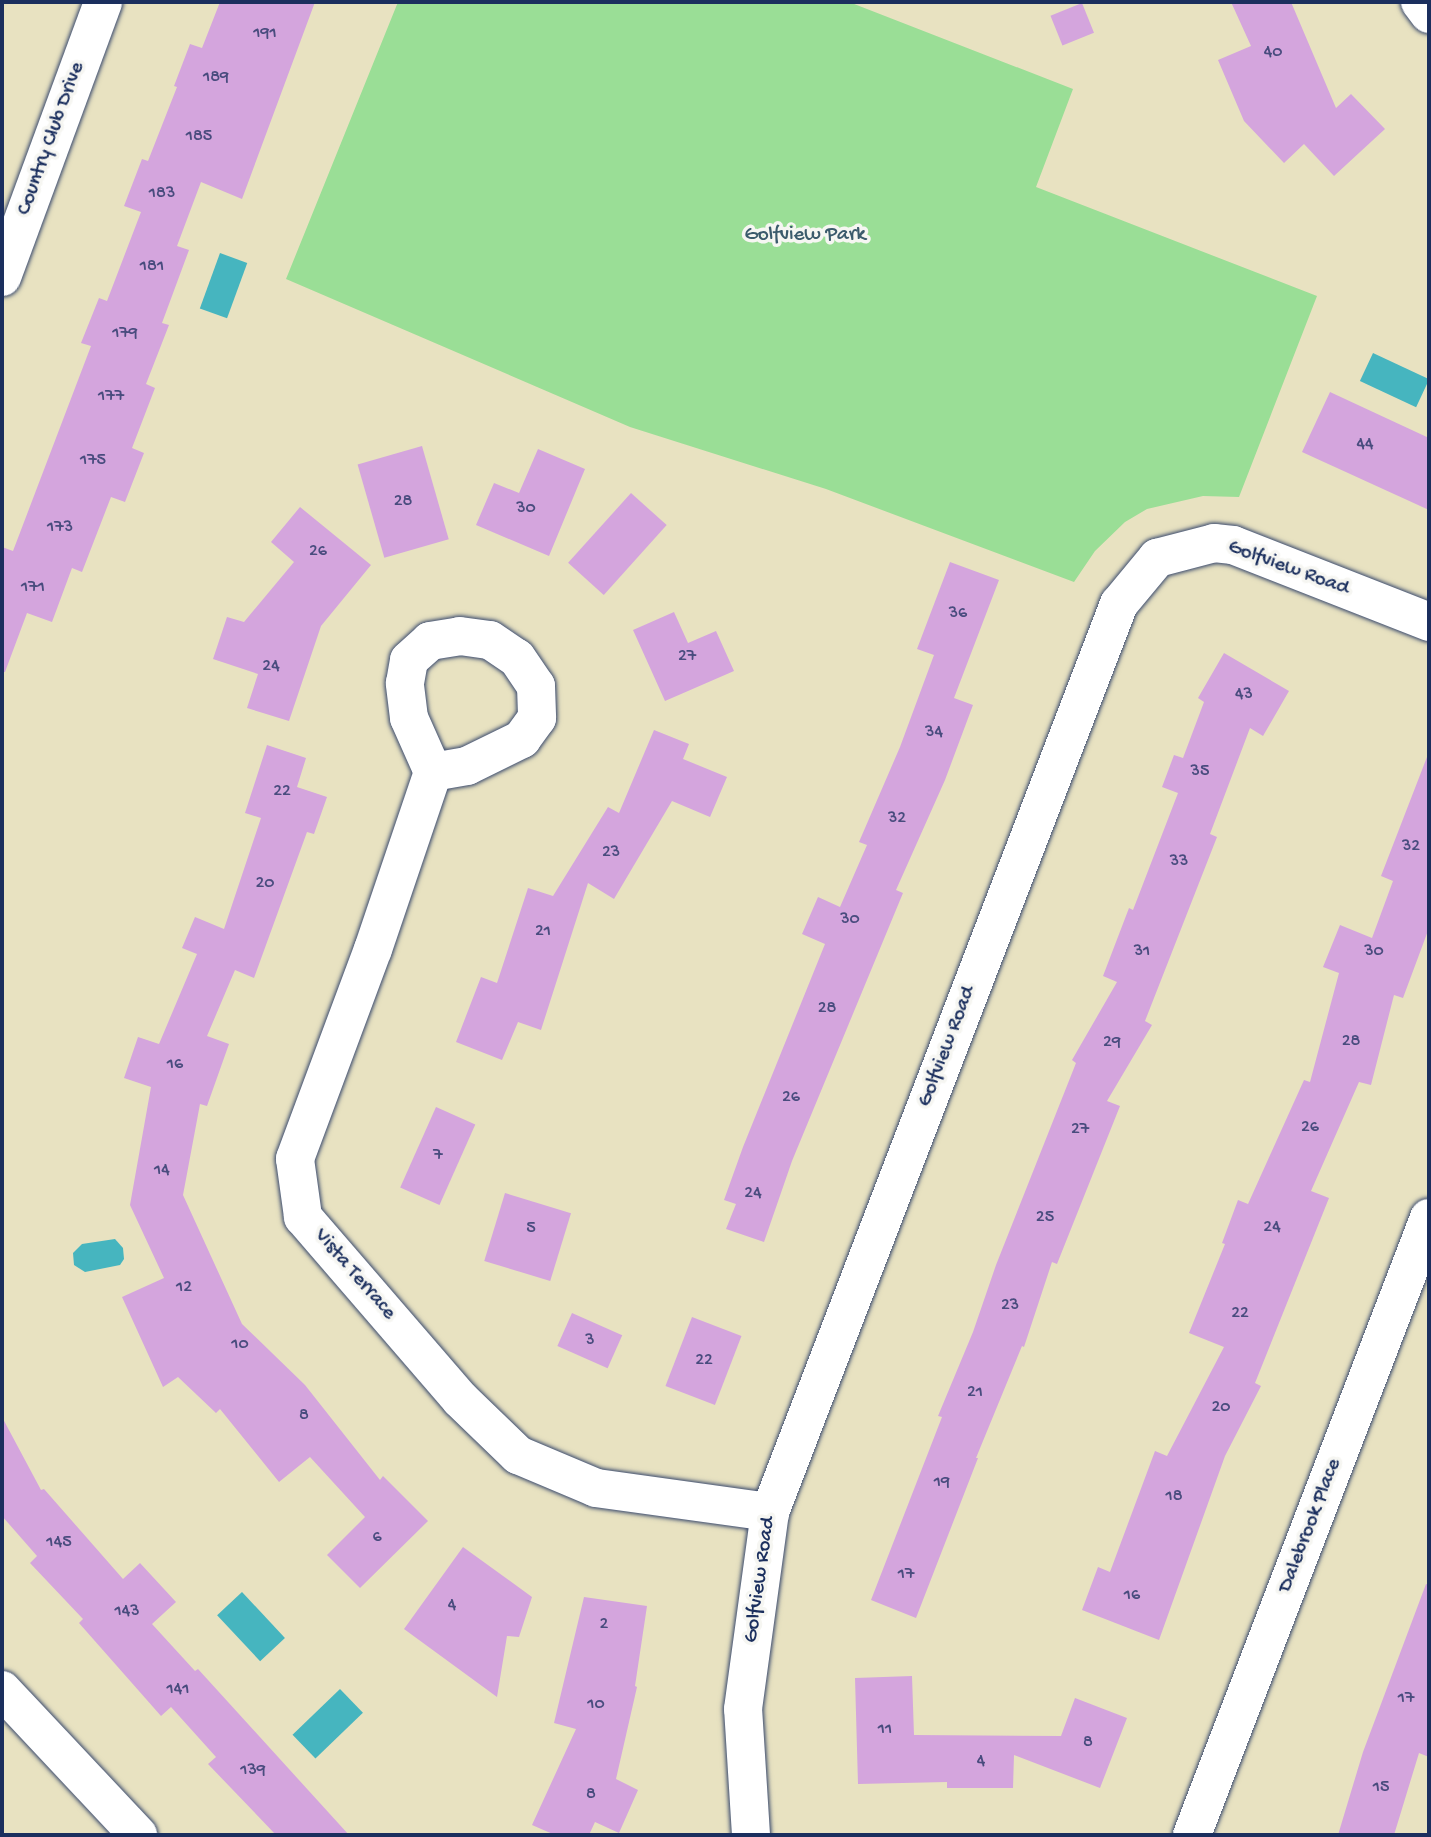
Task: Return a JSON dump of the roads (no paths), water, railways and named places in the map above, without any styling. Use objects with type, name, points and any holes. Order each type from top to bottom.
[{"type":"street","name":"Country Club Drive","points":[[2,277],[103,2]]},
{"type":"street","points":[[1420,2],[1429,14]]},
{"type":"street","name":"Golfview Road","points":[[751,1835],[743,1709],[770,1512],[1114,616],[1128,591],[1157,558],[1214,543],[1233,545],[1429,622]]},
{"type":"street","name":"Vista Terrace","points":[[433,772],[373,949],[295,1159],[303,1217],[460,1399],[518,1455],[596,1488],[770,1512]]},
{"type":"street","name":"Dalebrook Place","points":[[1192,1835],[1429,1217]]},
{"type":"street","points":[[2,1690],[138,1835]]},
{"type":"water","points":[[220,253],[247,263],[227,318],[200,308]]},
{"type":"water","points":[[1373,353],[1429,379],[1416,407],[1360,381]]},
{"type":"water","points":[[115,1239],[123,1248],[124,1259],[120,1265],[85,1272],[74,1265],[73,1253],[82,1244]]},
{"type":"water","points":[[242,1592],[285,1638],[260,1661],[217,1615]]},
{"type":"water","points":[[340,1689],[363,1713],[315,1759],[293,1735]]},
{"type":"park label","name":"Golfview Park","points":[[805,236]]}]
